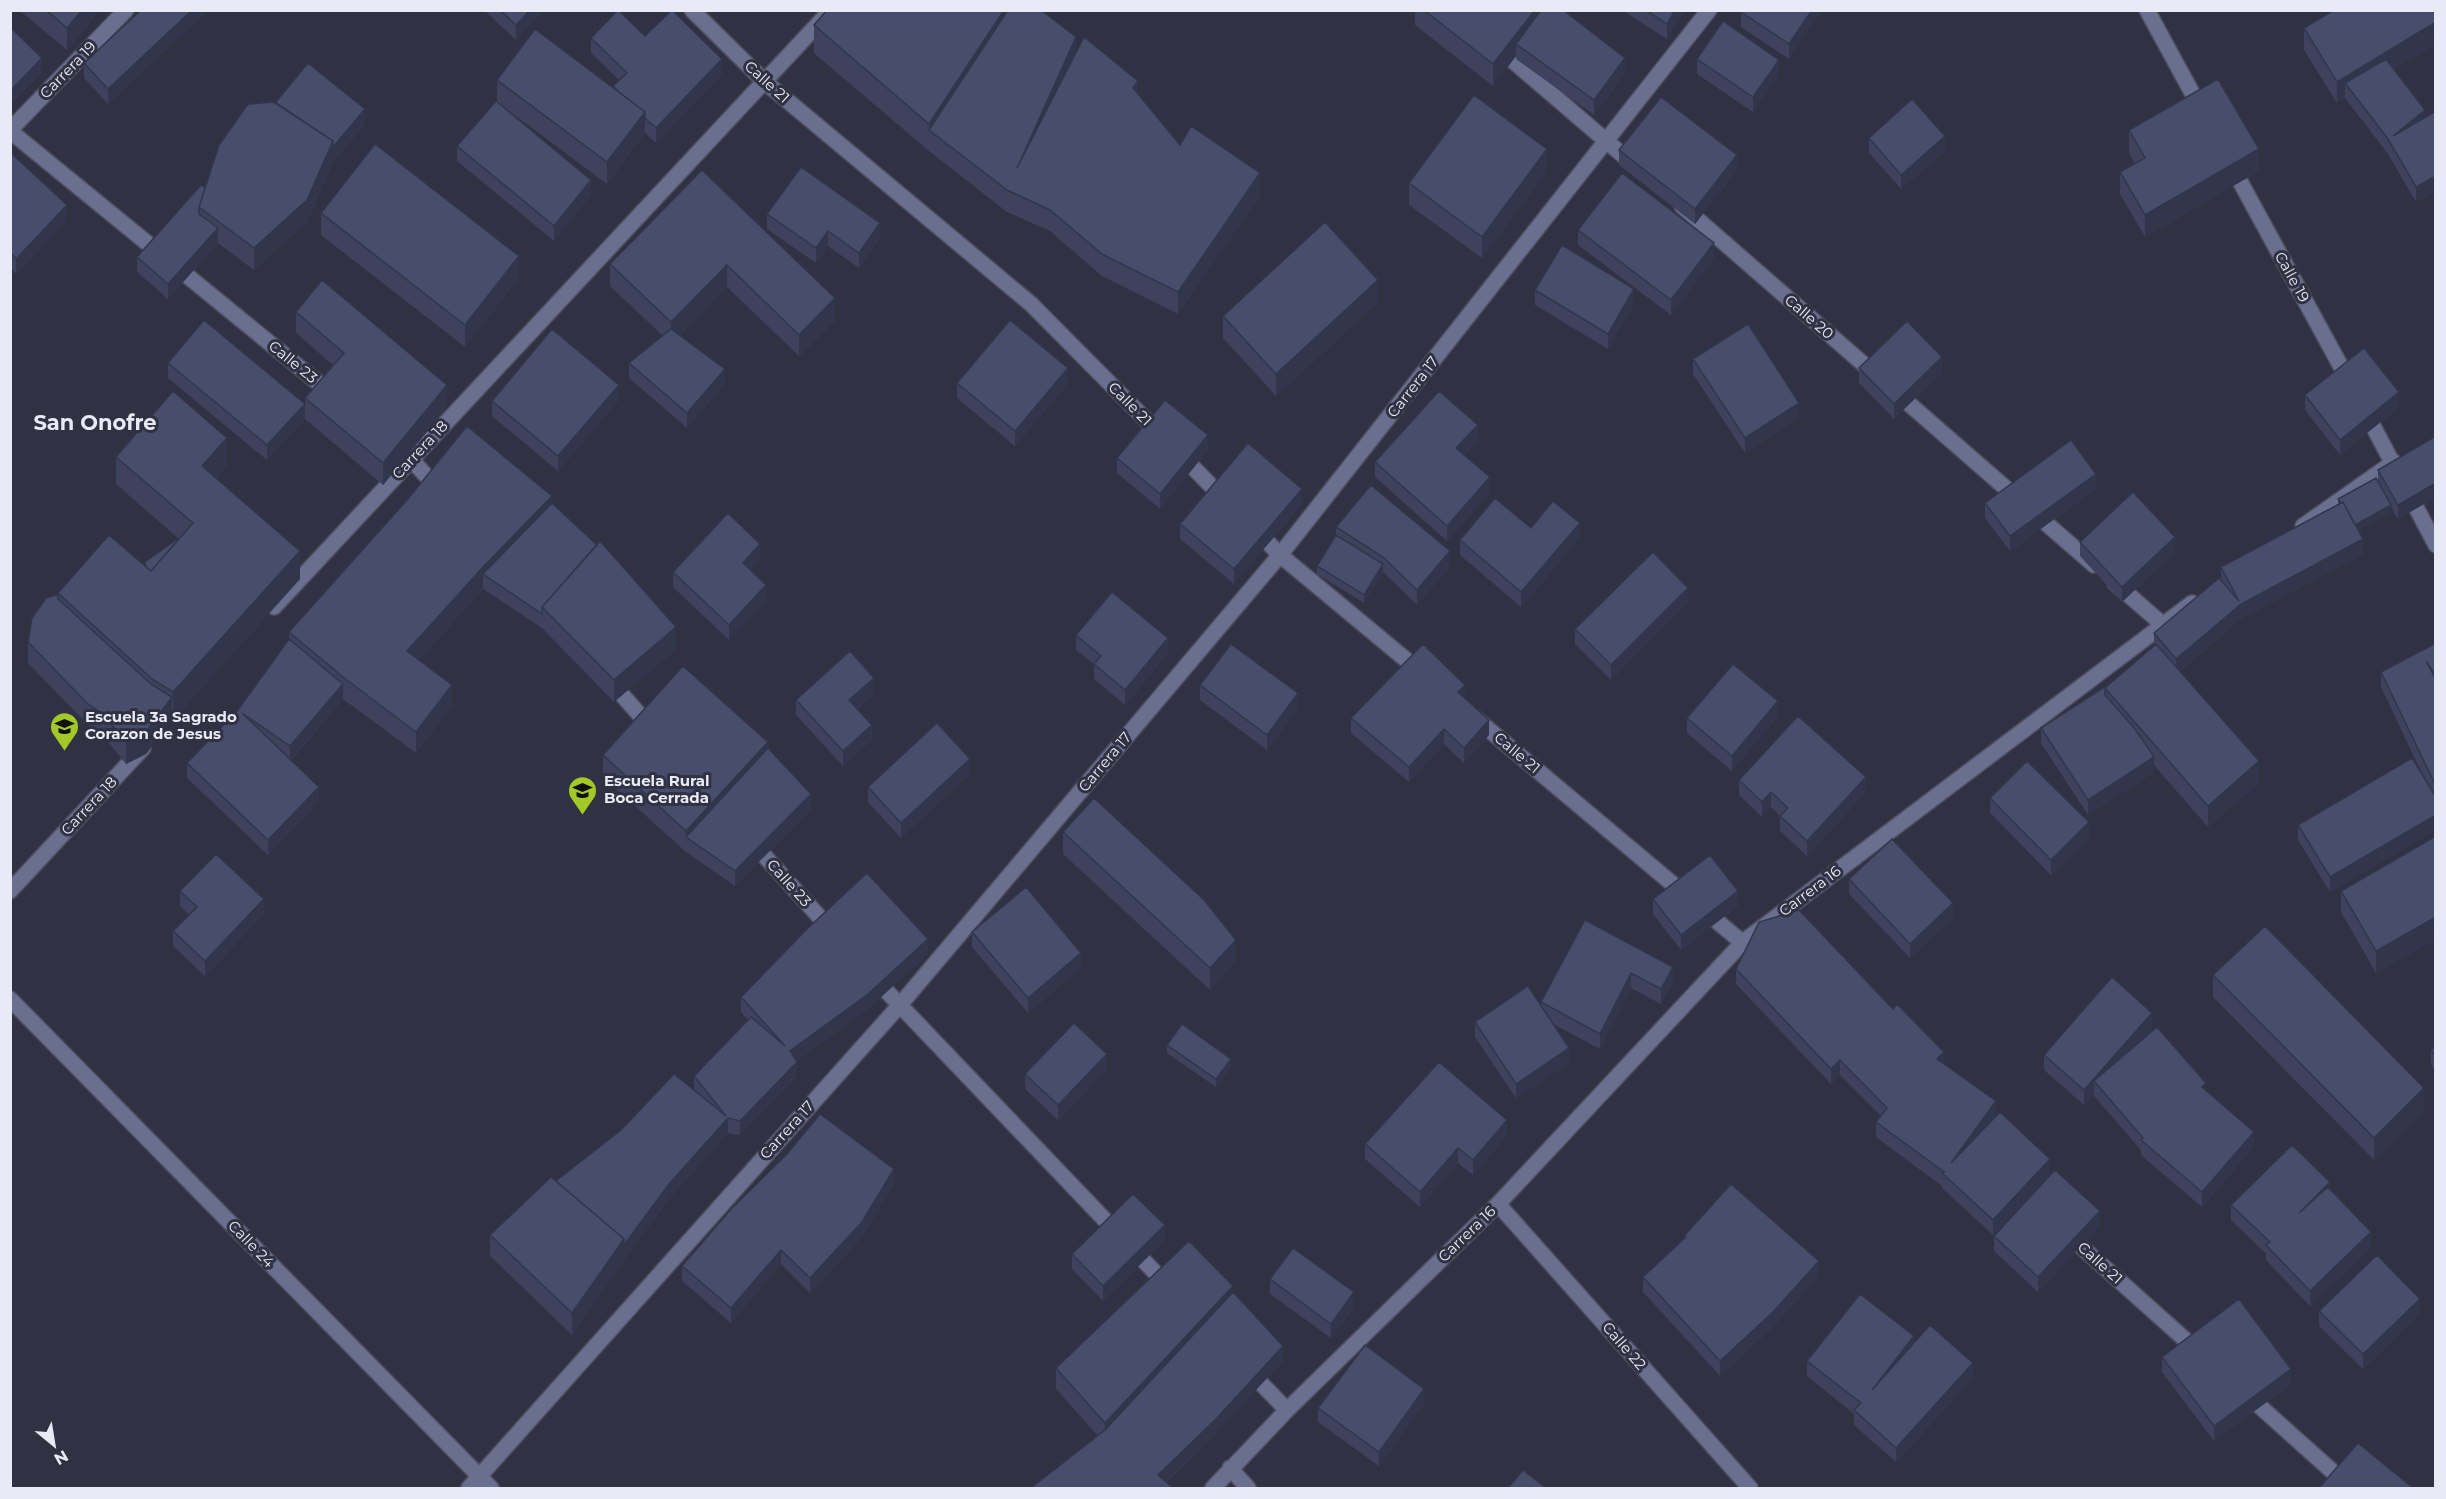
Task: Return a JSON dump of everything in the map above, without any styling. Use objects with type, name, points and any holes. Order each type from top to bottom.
[{"type":"street","name":"Carrera 19","points":[[10,131],[126,10]]},
{"type":"street","name":"Calle 21","points":[[692,10],[765,82],[1031,304],[1280,555],[1434,684]]},
{"type":"street","name":"Carrera 18","points":[[267,614],[831,10]]},
{"type":"street","name":"Carrera 17","points":[[474,1482],[899,1006],[1280,555],[1709,10]]},
{"type":"street","points":[[2151,12],[2212,129]]},
{"type":"street","points":[[1491,41],[1642,172]]},
{"type":"street","name":"Calle 23","points":[[10,131],[348,407]]},
{"type":"street","name":"Calle 19","points":[[2223,150],[2394,462],[2436,545]]},
{"type":"street","name":"Calle 20","points":[[1669,195],[2162,624]]},
{"type":"street","points":[[384,436],[411,459],[451,503]]},
{"type":"street","points":[[2288,537],[2410,453]]},
{"type":"street","name":"Carrera 16","points":[[1213,1488],[1287,1410],[1498,1203],[1743,942],[2162,624],[2201,597]]},
{"type":"street","points":[[600,670],[663,741]]},
{"type":"street","name":"Calle 21","points":[[1462,707],[1769,966]]},
{"type":"street","name":"Carrera 18","points":[[10,891],[155,735]]},
{"type":"street","name":"Calle 23","points":[[741,829],[844,944]]},
{"type":"street","points":[[867,970],[1179,1298]]},
{"type":"street","name":"Calle 24","points":[[10,999],[474,1482],[491,1488]]},
{"type":"street","name":"Calle 22","points":[[1498,1203],[1750,1488]]},
{"type":"street","name":"Calle 21","points":[[2060,1227],[2210,1362]]},
{"type":"street","points":[[1237,1358],[1287,1410]]},
{"type":"street","points":[[2236,1386],[2351,1488]]},
{"type":"street","points":[[1230,1468],[1248,1488]]},
{"type":"building","points":[[46,10],[82,10],[67,28]]},
{"type":"building","points":[[141,10],[192,10],[108,89],[84,63]]},
{"type":"building","points":[[500,10],[530,10],[516,25]]},
{"type":"building","points":[[618,10],[645,36],[672,10],[722,59],[656,128],[645,118],[645,112],[613,86],[627,73],[591,38]]},
{"type":"building","points":[[827,10],[1004,10],[929,124],[814,25]]},
{"type":"building","points":[[1008,10],[1041,10],[1076,37],[1017,168],[1084,37],[1138,81],[1133,88],[1180,145],[1191,126],[1260,173],[1178,292],[1102,254],[1050,210],[1007,190],[929,130]]},
{"type":"building","points":[[1424,10],[1535,10],[1493,64]]},
{"type":"building","points":[[1541,10],[1563,10],[1625,58],[1594,100],[1516,44]]},
{"type":"building","points":[[1646,10],[1675,10],[1667,24]]},
{"type":"building","points":[[1742,10],[1812,10],[1789,44],[1741,12]]},
{"type":"building","points":[[2334,10],[2436,10],[2436,22],[2337,82],[2304,28]]},
{"type":"building","points":[[1723,21],[1779,60],[1753,97],[1697,59]]},
{"type":"building","points":[[10,27],[42,58],[10,91]]},
{"type":"building","points":[[535,29],[645,112],[607,162],[497,80]]},
{"type":"building","points":[[2386,59],[2425,110],[2393,136],[2436,111],[2436,176],[2416,187],[2388,139],[2345,83]]},
{"type":"building","points":[[308,63],[365,109],[333,147],[333,141],[275,103]]},
{"type":"building","points":[[2218,79],[2259,149],[2145,215],[2120,172],[2145,158],[2129,130]]},
{"type":"building","points":[[1474,95],[1547,149],[1482,237],[1409,183]]},
{"type":"building","points":[[1661,97],[1737,155],[1695,209],[1619,150]]},
{"type":"building","points":[[1912,99],[1945,136],[1901,175],[1869,138]]},
{"type":"building","points":[[496,101],[591,180],[554,226],[457,146]]},
{"type":"building","points":[[275,102],[333,141],[307,200],[254,248],[199,207],[219,145],[248,104]]},
{"type":"building","points":[[375,144],[519,256],[465,325],[321,213]]},
{"type":"building","points":[[10,152],[67,205],[16,259],[10,252]]},
{"type":"building","points":[[801,167],[880,223],[859,253],[828,231],[816,248],[767,214]]},
{"type":"building","points":[[702,170],[835,298],[799,335],[727,265],[671,322],[610,264]]},
{"type":"building","points":[[1622,173],[1714,243],[1671,300],[1578,230]]},
{"type":"building","points":[[201,185],[205,188],[199,214],[218,228],[168,284],[137,257]]},
{"type":"building","points":[[1325,222],[1378,280],[1276,374],[1223,316]]},
{"type":"building","points":[[1562,245],[1634,289],[1608,334],[1535,290]]},
{"type":"building","points":[[322,280],[447,385],[383,463],[305,398],[344,353],[296,312]]},
{"type":"building","points":[[204,320],[305,404],[267,445],[168,363]]},
{"type":"building","points":[[1010,320],[1068,368],[1015,431],[957,383]]},
{"type":"building","points":[[1907,321],[1942,357],[1894,404],[1859,368]]},
{"type":"building","points":[[1748,324],[1799,403],[1745,438],[1693,359]]},
{"type":"building","points":[[552,329],[619,385],[558,456],[492,401]]},
{"type":"building","points":[[671,329],[725,369],[687,413],[629,363]]},
{"type":"building","points":[[2364,348],[2399,392],[2340,440],[2305,395]]},
{"type":"building","points":[[173,391],[227,438],[202,466],[300,551],[173,692],[152,679],[58,593],[109,535],[151,571],[193,523],[116,457]]},
{"type":"building","points":[[1439,391],[1478,425],[1456,448],[1490,477],[1447,526],[1375,462]]},
{"type":"building","points":[[1165,400],[1208,435],[1160,494],[1117,458]]},
{"type":"building","points":[[467,426],[552,496],[483,567],[407,651],[452,685],[416,732],[343,677],[289,632],[408,499]]},
{"type":"building","points":[[2436,436],[2436,483],[2398,505],[2378,470]]},
{"type":"building","points":[[2071,440],[2096,474],[2010,536],[1985,503]]},
{"type":"building","points":[[1248,443],[1302,489],[1234,569],[1180,524]]},
{"type":"building","points":[[2376,478],[2391,505],[2355,525],[2343,502],[2341,503],[2338,499]]},
{"type":"building","points":[[1371,485],[1450,551],[1417,590],[1383,557],[1336,527]]},
{"type":"building","points":[[2133,492],[2175,537],[2122,587],[2080,542]]},
{"type":"building","points":[[1495,498],[1531,528],[1553,501],[1580,523],[1521,592],[1460,540]]},
{"type":"building","points":[[2343,502],[2363,539],[2241,604],[2176,659],[2154,633],[2219,578],[2239,601],[2221,567]]},
{"type":"building","points":[[552,503],[597,545],[542,607],[542,614],[483,574]]},
{"type":"building","points":[[728,513],[760,544],[743,563],[766,585],[729,625],[673,572]]},
{"type":"building","points":[[1336,535],[1383,564],[1364,595],[1317,566]]},
{"type":"building","points":[[176,540],[151,571],[146,567],[145,562]]},
{"type":"building","points":[[600,541],[676,627],[614,680],[542,607]]},
{"type":"building","points":[[1653,552],[1688,588],[1611,665],[1575,629]]},
{"type":"building","points":[[1112,592],[1168,638],[1125,690],[1094,664],[1101,656],[1076,635]]},
{"type":"building","points":[[58,594],[58,599],[152,685],[172,697],[146,732],[126,742],[104,715],[87,703],[28,642],[32,618],[46,598]]},
{"type":"building","points":[[289,639],[343,684],[290,746],[242,713],[319,787],[268,840],[187,763],[238,710]]},
{"type":"building","points":[[2436,643],[2436,676],[2426,661],[2436,680],[2436,786],[2381,672]]},
{"type":"building","points":[[1231,644],[1298,693],[1267,735],[1200,685]]},
{"type":"building","points":[[1423,644],[1465,685],[1458,692],[1489,720],[1464,748],[1444,729],[1409,767],[1351,718]]},
{"type":"building","points":[[2156,644],[2259,761],[2208,806],[2105,688]]},
{"type":"building","points":[[850,651],[874,678],[849,700],[872,725],[843,751],[796,700]]},
{"type":"building","points":[[1733,664],[1778,701],[1732,756],[1687,718]]},
{"type":"building","points":[[683,666],[768,742],[686,831],[603,755]]},
{"type":"building","points":[[2106,686],[2105,695],[2135,729],[2154,757],[2088,800],[2041,728]]},
{"type":"building","points":[[1798,716],[1866,777],[1807,841],[1780,816],[1788,808],[1771,792],[1762,802],[1739,780]]},
{"type":"building","points":[[937,723],[970,759],[901,823],[868,787]]},
{"type":"building","points":[[768,748],[811,794],[735,871],[686,837]]},
{"type":"building","points":[[2412,758],[2436,797],[2436,815],[2330,877],[2298,825]]},
{"type":"building","points":[[2027,761],[2089,822],[2051,860],[1990,798]]},
{"type":"building","points":[[1094,798],[1204,900],[1236,940],[1210,968],[1063,832]]},
{"type":"building","points":[[2436,836],[2436,917],[2376,951],[2341,891]]},
{"type":"building","points":[[1892,839],[1953,903],[1910,944],[1849,879]]},
{"type":"building","points":[[216,854],[264,899],[205,961],[173,931],[197,907],[180,891]]},
{"type":"building","points":[[1710,855],[1738,891],[1681,935],[1653,899]]},
{"type":"building","points":[[867,873],[928,939],[868,994],[790,1051],[797,1062],[740,1121],[728,1118],[669,1184],[624,1245],[624,1239],[556,1181],[621,1130],[674,1074],[726,1116],[694,1076],[751,1017],[785,1046],[741,997],[807,929]]},
{"type":"building","points":[[1026,887],[1081,953],[1028,998],[972,932]]},
{"type":"building","points":[[1799,910],[1893,1009],[1897,1004],[1944,1052],[1937,1059],[1996,1101],[1951,1163],[2000,1112],[2050,1159],[1993,1220],[1942,1173],[1944,1172],[1876,1122],[1887,1108],[1840,1060],[1831,1069],[1736,969],[1759,922]]},
{"type":"building","points":[[1585,920],[1673,967],[1661,989],[1631,973],[1600,1034],[1541,1002]]},
{"type":"building","points":[[2265,926],[2424,1088],[2374,1138],[2213,975]]},
{"type":"building","points":[[2112,977],[2152,1013],[2084,1090],[2044,1055]]},
{"type":"building","points":[[1528,986],[1569,1048],[1516,1084],[1475,1022]]},
{"type":"building","points":[[1074,1023],[1107,1054],[1058,1105],[1025,1074]]},
{"type":"building","points":[[1182,1024],[1231,1059],[1216,1079],[1167,1045]]},
{"type":"building","points":[[2157,1027],[2206,1083],[2202,1087],[2254,1132],[2202,1192],[2141,1140],[2143,1138],[2094,1081]]},
{"type":"building","points":[[2436,1047],[2436,1058],[2431,1049]]},
{"type":"building","points":[[1439,1062],[1507,1120],[1473,1160],[1458,1148],[1420,1192],[1365,1144]]},
{"type":"building","points":[[820,1114],[894,1169],[862,1222],[810,1278],[781,1250],[731,1308],[682,1266],[732,1208],[787,1154]]},
{"type":"building","points":[[2292,1145],[2330,1182],[2299,1213],[2328,1187],[2371,1232],[2310,1291],[2266,1245],[2270,1242],[2231,1205]]},
{"type":"building","points":[[2055,1170],[2100,1211],[2038,1277],[1994,1236]]},
{"type":"building","points":[[551,1177],[624,1239],[572,1313],[490,1235]]},
{"type":"building","points":[[1731,1184],[1819,1261],[1772,1313],[1720,1361],[1643,1277],[1686,1237],[1684,1236]]},
{"type":"building","points":[[1133,1194],[1165,1225],[1103,1286],[1072,1254]]},
{"type":"building","points":[[1189,1241],[1233,1286],[1105,1423],[1056,1368]]},
{"type":"building","points":[[1293,1248],[1354,1292],[1331,1324],[1270,1279]]},
{"type":"building","points":[[2377,1255],[2420,1299],[2363,1354],[2319,1311]]},
{"type":"building","points":[[1233,1292],[1283,1346],[1216,1419],[1158,1475],[1173,1488],[1031,1488],[1105,1430]]},
{"type":"building","points":[[1860,1294],[1914,1336],[1872,1390],[1930,1325],[1973,1363],[1896,1448],[1854,1410],[1861,1403],[1807,1361]]},
{"type":"building","points":[[2239,1299],[2291,1369],[2214,1426],[2162,1357]]},
{"type":"building","points":[[1365,1345],[1424,1389],[1379,1452],[1318,1408]]},
{"type":"building","points":[[2358,1443],[2413,1488],[2319,1488]]},
{"type":"building","points":[[1523,1470],[1546,1488],[1508,1488]]},
{"type":"place","name":"Escuela 3a Sagrado Corazon de Jesus","points":[[64,752]]},
{"type":"place","name":"Escuela Rural Boca Cerrada","points":[[583,816]]},
{"type":"district","name":"San Onofre","points":[[95,423]]}]
